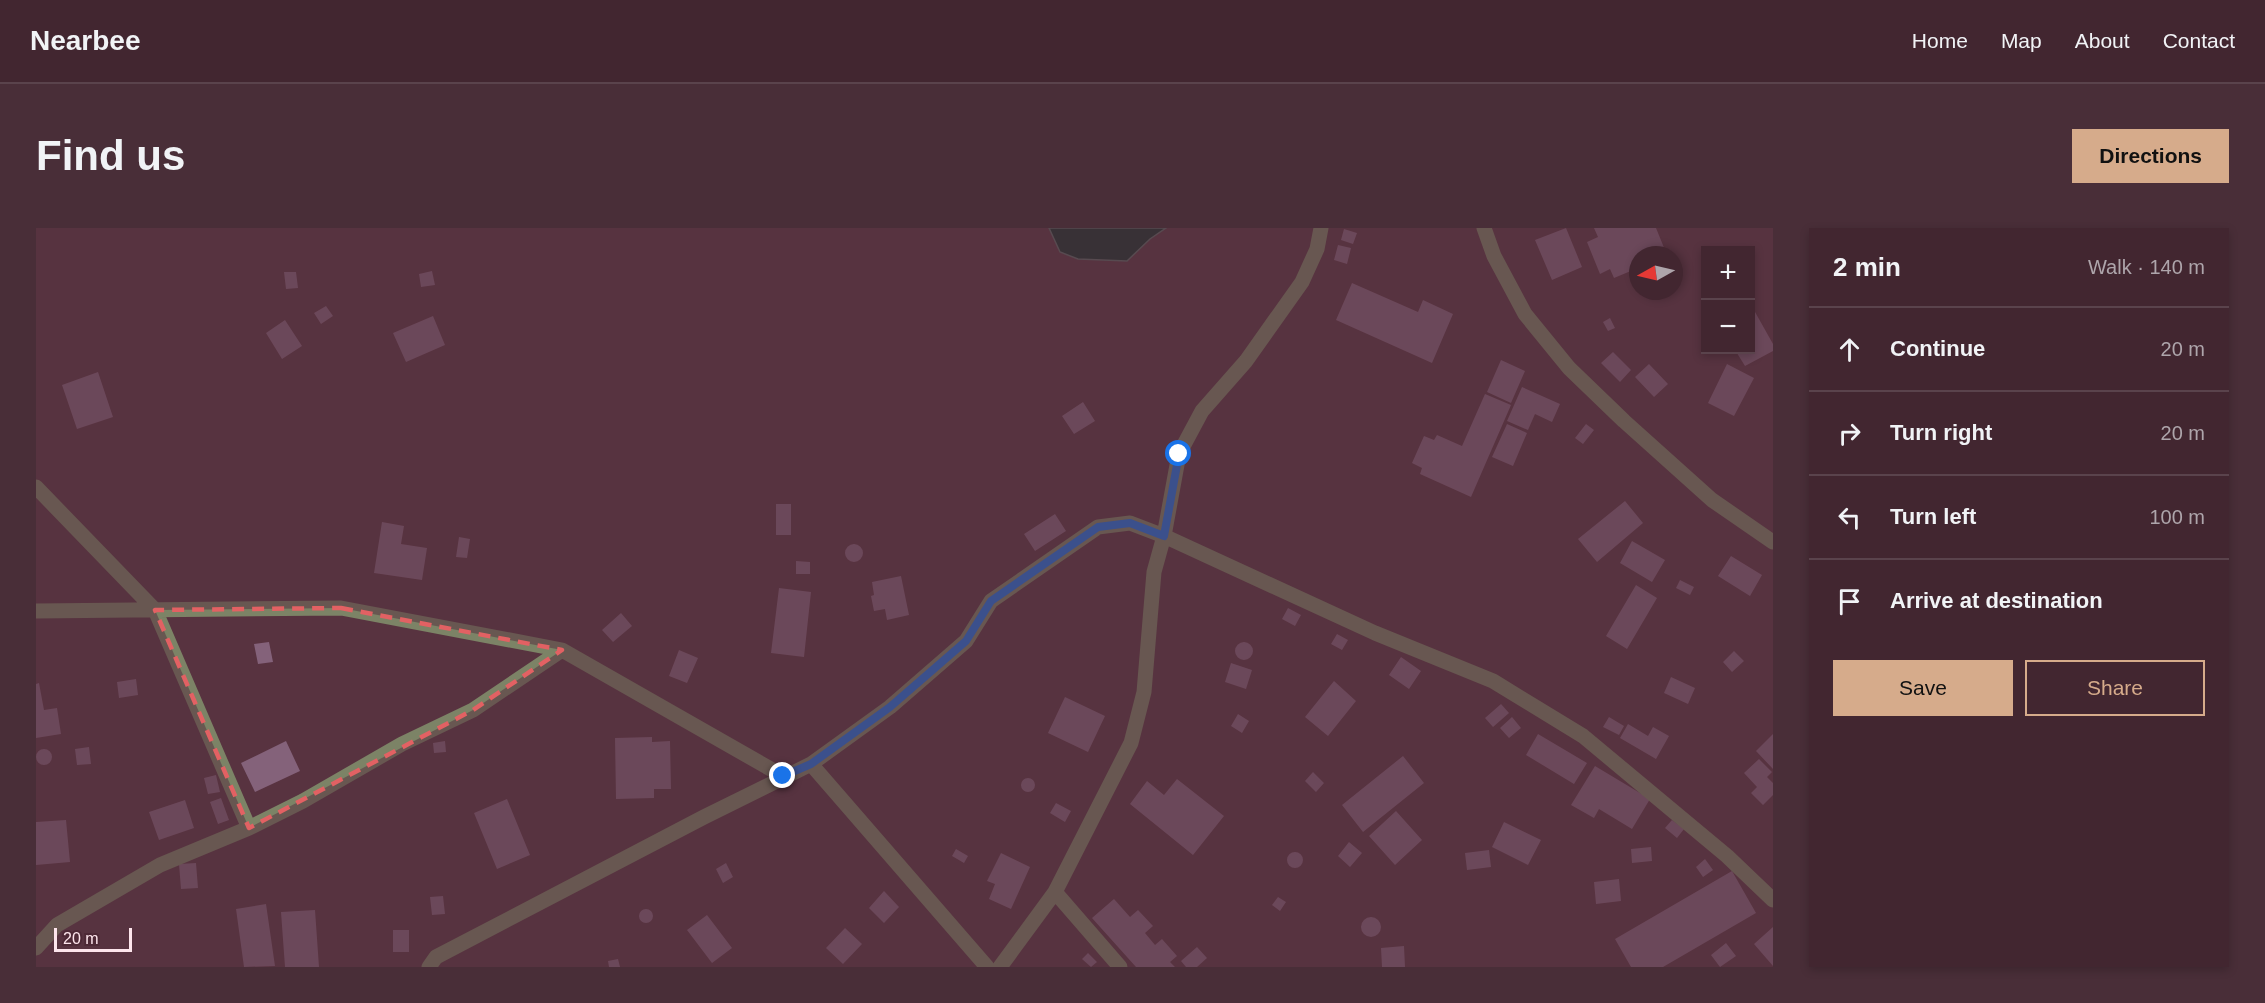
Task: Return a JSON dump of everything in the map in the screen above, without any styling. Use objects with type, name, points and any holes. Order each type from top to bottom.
[{"type":"street","points":[[1000,967],[1055,892],[1131,742],[1144,692],[1154,572],[1164,536],[1179,454],[1202,411],[1246,361],[1302,282],[1317,249],[1320,228]]},
{"type":"street","points":[[1484,228],[1494,256],[1525,314],[1569,368],[1712,500],[1773,542]]},
{"type":"street","points":[[36,487],[155,610],[249,828]]},
{"type":"street","points":[[429,967],[436,957],[783,776],[811,764],[890,707],[959,648],[966,641],[991,601],[1098,527],[1130,523],[1164,536],[1375,633],[1493,681],[1583,736],[1727,856],[1773,900]]},
{"type":"street","points":[[36,610],[341,608],[562,650],[783,776]]},
{"type":"street","points":[[36,948],[57,925],[160,865],[249,828],[303,801],[402,744],[473,710],[562,650]]},
{"type":"street","points":[[811,764],[987,967]]},
{"type":"street","points":[[1055,892],[1120,967]]},
{"type":"highlighted area","points":[[341,608],[562,650],[473,710],[249,828],[155,610]]},
{"type":"shaded area","points":[[1049,228],[1166,228],[1150,239],[1127,261],[1078,259],[1060,252]]},
{"type":"building","points":[[1566,228],[1582,267],[1552,280],[1535,240]]},
{"type":"building","points":[[1594,228],[1656,228],[1663,246],[1629,246],[1629,272],[1614,278],[1610,269],[1600,274],[1587,242],[1598,237]]},
{"type":"building","points":[[1344,229],[1357,233],[1353,244],[1341,240]]},
{"type":"building","points":[[1338,245],[1351,248],[1347,264],[1334,260]]},
{"type":"building","points":[[432,271],[435,285],[421,287],[419,274]]},
{"type":"building","points":[[284,272],[296,272],[298,288],[286,289]]},
{"type":"building","points":[[1352,283],[1418,312],[1423,300],[1453,314],[1432,363],[1336,320]]},
{"type":"building","points":[[326,306],[333,316],[321,324],[314,313]]},
{"type":"building","points":[[1755,312],[1773,344],[1773,351],[1745,366],[1738,354],[1755,354]]},
{"type":"building","points":[[433,316],[445,345],[406,362],[393,333]]},
{"type":"building","points":[[1610,318],[1615,328],[1608,331],[1603,322]]},
{"type":"building","points":[[285,320],[302,346],[282,359],[266,333]]},
{"type":"building","points":[[1613,352],[1631,370],[1620,382],[1601,363]]},
{"type":"building","points":[[1501,360],[1525,371],[1511,403],[1487,392]]},
{"type":"building","points":[[1649,364],[1668,384],[1654,397],[1635,377]]},
{"type":"building","points":[[1727,364],[1754,378],[1734,416],[1708,403]]},
{"type":"building","points":[[98,372],[113,417],[77,429],[62,385]]},
{"type":"building","points":[[1522,387],[1560,404],[1552,422],[1535,414],[1528,430],[1507,421]]},
{"type":"building","points":[[1485,394],[1511,405],[1471,497],[1420,474],[1422,468],[1412,463],[1424,436],[1434,440],[1437,435],[1462,446]]},
{"type":"building","points":[[1083,402],[1095,421],[1074,434],[1062,416]]},
{"type":"building","points":[[1507,424],[1527,433],[1513,466],[1492,457]]},
{"type":"building","points":[[1586,424],[1594,430],[1583,444],[1575,438]]},
{"type":"building","points":[[1625,501],[1643,523],[1597,562],[1578,539]]},
{"type":"building","points":[[776,504],[791,504],[791,535],[776,535]]},
{"type":"building","points":[[1055,514],[1066,531],[1035,551],[1024,534]]},
{"type":"building","points":[[382,522],[404,526],[401,544],[427,548],[422,580],[374,573]]},
{"type":"building","points":[[459,537],[470,539],[467,558],[456,557]]},
{"type":"building","points":[[1632,541],[1665,560],[1652,582],[1620,563]]},
{"type":"building","points":[[854,544],[860,547],[863,553],[860,559],[854,562],[848,559],[845,553],[848,547]]},
{"type":"building","points":[[1731,556],[1762,575],[1750,596],[1718,576]]},
{"type":"building","points":[[796,561],[810,562],[810,574],[796,574]]},
{"type":"building","points":[[901,576],[909,615],[887,620],[885,609],[874,611],[871,596],[874,595],[872,582]]},
{"type":"building","points":[[1680,580],[1694,587],[1690,595],[1676,588]]},
{"type":"building","points":[[1636,585],[1657,598],[1627,649],[1606,636]]},
{"type":"building","points":[[779,588],[811,592],[804,657],[771,653]]},
{"type":"building","points":[[1288,608],[1301,615],[1295,626],[1282,619]]},
{"type":"building","points":[[621,613],[632,626],[613,642],[602,630]]},
{"type":"building","points":[[1337,634],[1348,640],[1342,650],[1331,644]]},
{"type":"building","points":[[269,642],[273,662],[258,664],[254,644]]},
{"type":"building","points":[[1244,642],[1250,645],[1253,651],[1250,657],[1244,660],[1238,657],[1235,651],[1238,645]]},
{"type":"building","points":[[679,650],[698,658],[687,683],[669,676]]},
{"type":"building","points":[[1734,651],[1744,661],[1732,672],[1723,662]]},
{"type":"building","points":[[1401,657],[1421,671],[1409,689],[1389,675]]},
{"type":"building","points":[[1231,663],[1252,670],[1246,689],[1225,682]]},
{"type":"building","points":[[1671,677],[1695,688],[1688,704],[1664,693]]},
{"type":"building","points":[[136,679],[138,695],[119,698],[117,682]]},
{"type":"building","points":[[1334,681],[1356,701],[1328,736],[1305,717]]},
{"type":"building","points":[[39,683],[44,710],[57,708],[61,734],[36,738],[36,684]]},
{"type":"building","points":[[1065,697],[1105,716],[1088,752],[1048,733]]},
{"type":"building","points":[[1501,704],[1509,713],[1493,727],[1485,718]]},
{"type":"building","points":[[1238,714],[1249,721],[1242,733],[1231,726]]},
{"type":"building","points":[[1512,717],[1521,728],[1509,738],[1500,728]]},
{"type":"building","points":[[1609,717],[1624,726],[1619,735],[1603,727]]},
{"type":"building","points":[[1628,724],[1648,736],[1653,727],[1669,736],[1656,759],[1620,738]]},
{"type":"building","points":[[1538,734],[1587,763],[1574,784],[1526,755]]},
{"type":"building","points":[[1773,734],[1773,769],[1756,751]]},
{"type":"building","points":[[652,737],[652,742],[670,741],[671,789],[654,789],[654,798],[616,799],[615,738]]},
{"type":"building","points":[[286,741],[300,771],[255,792],[241,763]]},
{"type":"building","points":[[445,741],[446,752],[434,753],[433,743]]},
{"type":"building","points":[[89,747],[91,764],[77,765],[75,749]]},
{"type":"building","points":[[41,749],[47,749],[52,757],[50,763],[41,765],[36,760],[36,754]]},
{"type":"building","points":[[1403,756],[1424,783],[1363,832],[1342,805]]},
{"type":"building","points":[[1759,759],[1772,772],[1767,777],[1773,783],[1773,795],[1763,805],[1751,793],[1757,787],[1744,773]]},
{"type":"building","points":[[1595,766],[1650,799],[1632,829],[1599,809],[1594,818],[1571,805]]},
{"type":"building","points":[[1313,772],[1324,783],[1316,792],[1305,781]]},
{"type":"building","points":[[216,775],[220,792],[208,794],[204,778]]},
{"type":"building","points":[[1028,778],[1033,780],[1035,785],[1033,790],[1028,792],[1023,790],[1021,785],[1023,780]]},
{"type":"building","points":[[1177,779],[1224,816],[1193,855],[1130,804],[1147,781],[1164,795]]},
{"type":"building","points":[[221,798],[229,820],[218,824],[210,802]]},
{"type":"building","points":[[507,799],[530,855],[497,869],[474,813]]},
{"type":"building","points":[[185,800],[194,828],[159,840],[149,812]]},
{"type":"building","points":[[1056,803],[1071,811],[1065,822],[1050,813]]},
{"type":"building","points":[[1396,811],[1422,840],[1395,865],[1369,836]]},
{"type":"building","points":[[66,820],[70,862],[36,865],[36,822]]},
{"type":"building","points":[[1672,820],[1684,829],[1677,838],[1665,828]]},
{"type":"building","points":[[1504,822],[1541,840],[1528,865],[1492,847]]},
{"type":"building","points":[[1349,842],[1362,853],[1350,867],[1338,856]]},
{"type":"building","points":[[1651,847],[1652,861],[1632,863],[1631,849]]},
{"type":"building","points":[[956,849],[968,856],[964,863],[952,856]]},
{"type":"building","points":[[1489,850],[1491,867],[1467,870],[1465,853]]},
{"type":"building","points":[[1295,852],[1303,860],[1295,868],[1287,860]]},
{"type":"building","points":[[1001,853],[1030,867],[1011,909],[989,899],[995,884],[987,881]]},
{"type":"building","points":[[1705,859],[1713,870],[1703,877],[1696,867]]},
{"type":"building","points":[[196,863],[198,888],[181,889],[179,864]]},
{"type":"building","points":[[726,863],[733,877],[723,883],[716,869]]},
{"type":"building","points":[[1732,871],[1756,913],[1663,967],[1631,967],[1615,939]]},
{"type":"building","points":[[1619,879],[1621,901],[1596,904],[1594,882]]},
{"type":"building","points":[[884,891],[899,907],[884,923],[869,908]]},
{"type":"building","points":[[443,896],[445,914],[432,915],[430,897]]},
{"type":"building","points":[[1278,897],[1286,902],[1280,911],[1272,905]]},
{"type":"building","points":[[1114,899],[1130,917],[1138,910],[1153,926],[1145,933],[1155,945],[1162,939],[1177,956],[1170,962],[1175,967],[1136,967],[1092,918]]},
{"type":"building","points":[[266,904],[275,966],[244,967],[236,909]]},
{"type":"building","points":[[643,909],[649,909],[653,916],[649,923],[643,923],[639,919],[639,913]]},
{"type":"building","points":[[315,910],[319,967],[285,967],[281,912]]},
{"type":"building","points":[[707,915],[732,948],[712,963],[687,930]]},
{"type":"building","points":[[1371,917],[1378,920],[1381,927],[1378,934],[1371,937],[1364,934],[1361,927],[1364,920]]},
{"type":"building","points":[[1773,927],[1773,966],[1754,944]]},
{"type":"building","points":[[845,928],[862,944],[843,964],[826,948]]},
{"type":"building","points":[[393,930],[409,930],[409,952],[393,952]]},
{"type":"building","points":[[1726,943],[1736,956],[1720,967],[1711,955]]},
{"type":"building","points":[[1404,946],[1405,967],[1382,967],[1381,948]]},
{"type":"building","points":[[1197,947],[1207,958],[1197,967],[1186,967],[1181,961]]},
{"type":"building","points":[[1088,953],[1097,962],[1091,967],[1082,959]]},
{"type":"building","points":[[618,959],[620,967],[609,967],[608,961]]},
{"type":"route","points":[[783,776],[811,764],[890,707],[966,641],[991,601],[1098,527],[1130,523],[1164,536],[1179,454]]}]
